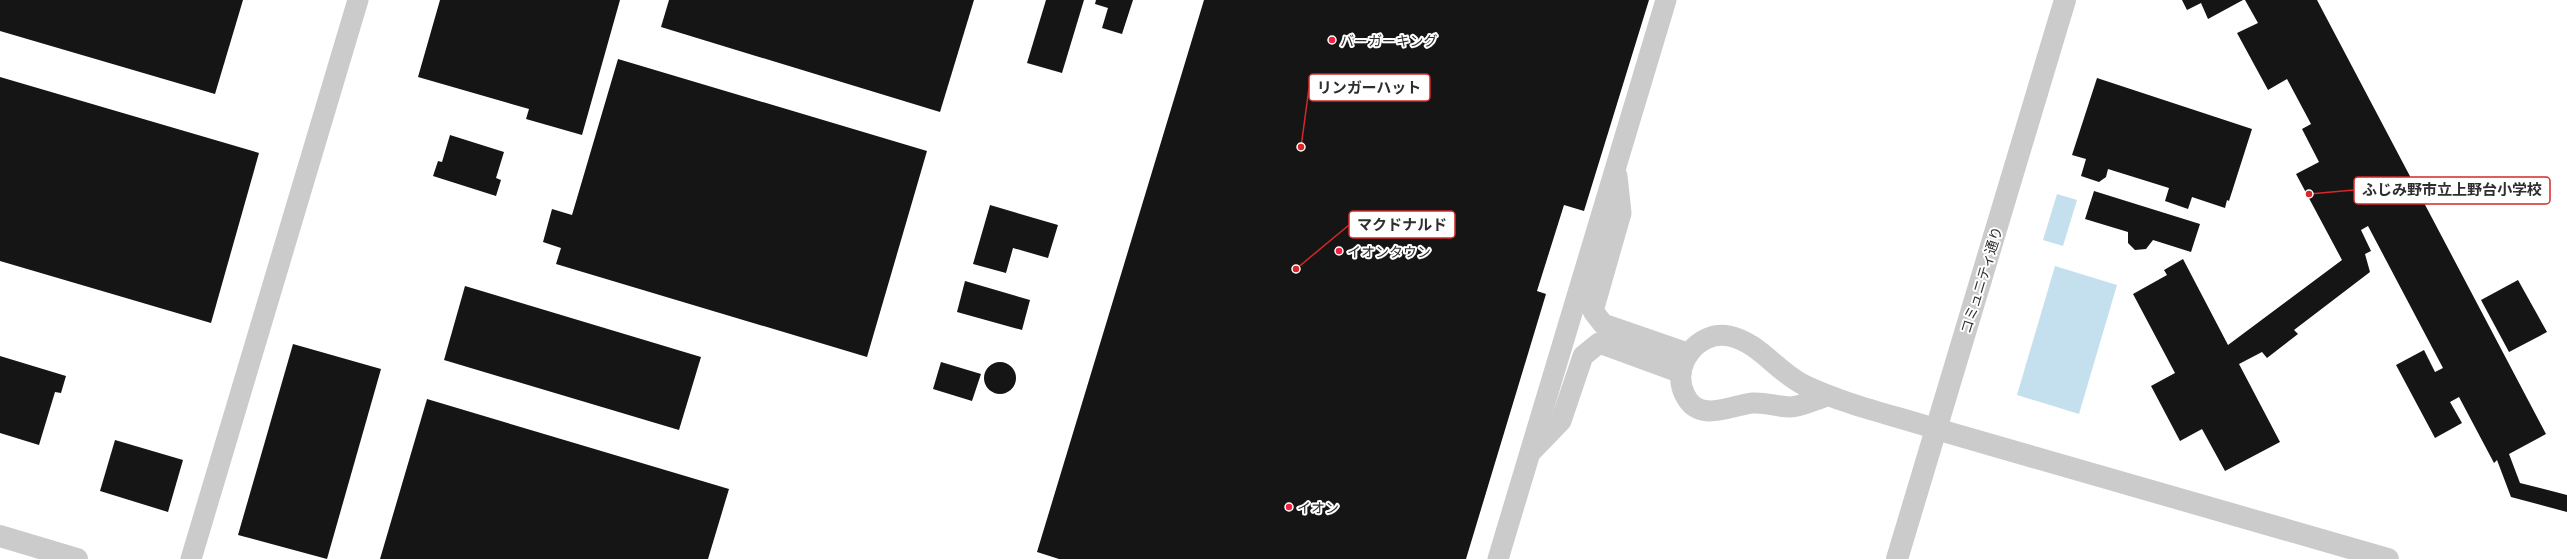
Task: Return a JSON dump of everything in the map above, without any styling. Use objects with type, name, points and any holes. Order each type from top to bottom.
[{"type":"street","name":"コミュニティ通り","points":[[1897,559],[2065,0]]},
{"type":"street","points":[[1936,429],[2388,559]]},
{"type":"street","points":[[0,536],[76,559]]},
{"type":"lane","points":[[191,559],[358,0]]},
{"type":"lane","points":[[1498,559],[1666,0]]},
{"type":"lane","points":[[1616,166],[1621,213],[1593,311],[1603,324],[1687,353]]},
{"type":"lane","points":[[1541,416],[1564,378],[1577,330],[1597,316]]},
{"type":"lane","points":[[1827,396],[1791,407],[1753,403],[1716,412],[1696,408],[1686,399],[1681,388],[1681,373],[1687,353],[1706,338],[1727,336],[1744,340],[1802,384],[1827,396],[1936,429]]},
{"type":"lane","points":[[1530,453],[1561,421],[1583,356],[1599,343],[1681,373]]},
{"type":"water","points":[[2057,194],[2077,200],[2063,246],[2043,240]]},
{"type":"water","points":[[2055,266],[2117,285],[2079,414],[2017,395]]},
{"type":"building","points":[[0,0],[243,0],[215,94],[0,31]]},
{"type":"building","points":[[440,0],[620,0],[582,135],[526,119],[529,109],[418,77]]},
{"type":"building","points":[[669,0],[974,0],[940,112],[661,27]]},
{"type":"building","points":[[1046,0],[1084,0],[1062,73],[1027,63]]},
{"type":"building","points":[[1096,0],[1133,0],[1122,34],[1102,28],[1108,8],[1095,4]]},
{"type":"building","name":"イオンタウン","points":[[1204,0],[1649,0],[1584,211],[1564,205],[1537,291],[1546,294],[1466,559],[1059,559],[1037,552]]},
{"type":"building","points":[[2182,0],[2243,0],[2208,19],[2201,3],[2187,10]]},
{"type":"building","points":[[2245,0],[2317,0],[2546,434],[2509,454],[2520,483],[2567,495],[2567,512],[2511,497],[2497,460],[2494,463],[2459,397],[2450,402],[2462,423],[2435,438],[2396,365],[2424,350],[2435,372],[2443,368],[2368,226],[2361,230],[2371,251],[2365,254],[2370,272],[2294,330],[2298,334],[2267,358],[2262,352],[2239,364],[2280,442],[2225,471],[2202,429],[2180,441],[2151,386],[2175,373],[2133,294],[2167,275],[2164,270],[2183,259],[2228,345],[2342,260],[2296,174],[2319,162],[2302,129],[2311,124],[2287,79],[2268,90],[2237,33],[2258,23]]},
{"type":"building","points":[[618,59],[927,151],[867,357],[556,264],[561,248],[543,242],[552,209],[572,215]]},
{"type":"building","points":[[0,77],[259,153],[211,323],[0,261]]},
{"type":"building","points":[[2097,78],[2252,129],[2229,201],[2227,200],[2225,208],[2192,197],[2188,209],[2165,201],[2169,188],[2108,169],[2106,177],[2099,182],[2081,176],[2086,159],[2072,155]]},
{"type":"building","points":[[450,135],[504,152],[496,178],[501,180],[496,196],[433,176],[438,161],[442,162]]},
{"type":"building","points":[[2094,191],[2200,224],[2191,252],[2153,240],[2146,249],[2135,250],[2128,243],[2128,232],[2085,219]]},
{"type":"building","points":[[990,205],[1058,225],[1048,258],[1013,248],[1006,273],[973,264]]},
{"type":"building","points":[[2518,280],[2547,332],[2509,352],[2481,300]]},
{"type":"building","points":[[965,281],[1030,300],[1022,330],[957,312]]},
{"type":"building","points":[[465,286],[701,357],[679,430],[444,360]]},
{"type":"building","points":[[293,344],[381,369],[327,559],[238,535]]},
{"type":"building","points":[[0,356],[66,376],[61,393],[55,392],[39,445],[0,433]]},
{"type":"building","points":[[941,362],[981,374],[972,401],[933,389]]},
{"type":"building","points":[[997,362],[1003,362],[1013,369],[1016,378],[1015,384],[1009,391],[1003,394],[997,394],[987,387],[984,381],[984,375],[991,365]]},
{"type":"building","points":[[427,399],[729,489],[708,559],[380,559]]},
{"type":"building","points":[[115,440],[183,460],[168,512],[100,491]]},
{"type":"place","name":"バーガーキング","points":[[1332,40]]},
{"type":"place","name":"リンガーハット","points":[[1301,147]]},
{"type":"place","name":"ふじみ野市立上野台小学校","points":[[2309,194]]},
{"type":"place","name":"イオンタウン","points":[[1339,251]]},
{"type":"place","name":"マクドナルド","points":[[1296,269]]},
{"type":"place","name":"イオン","points":[[1289,507]]}]
